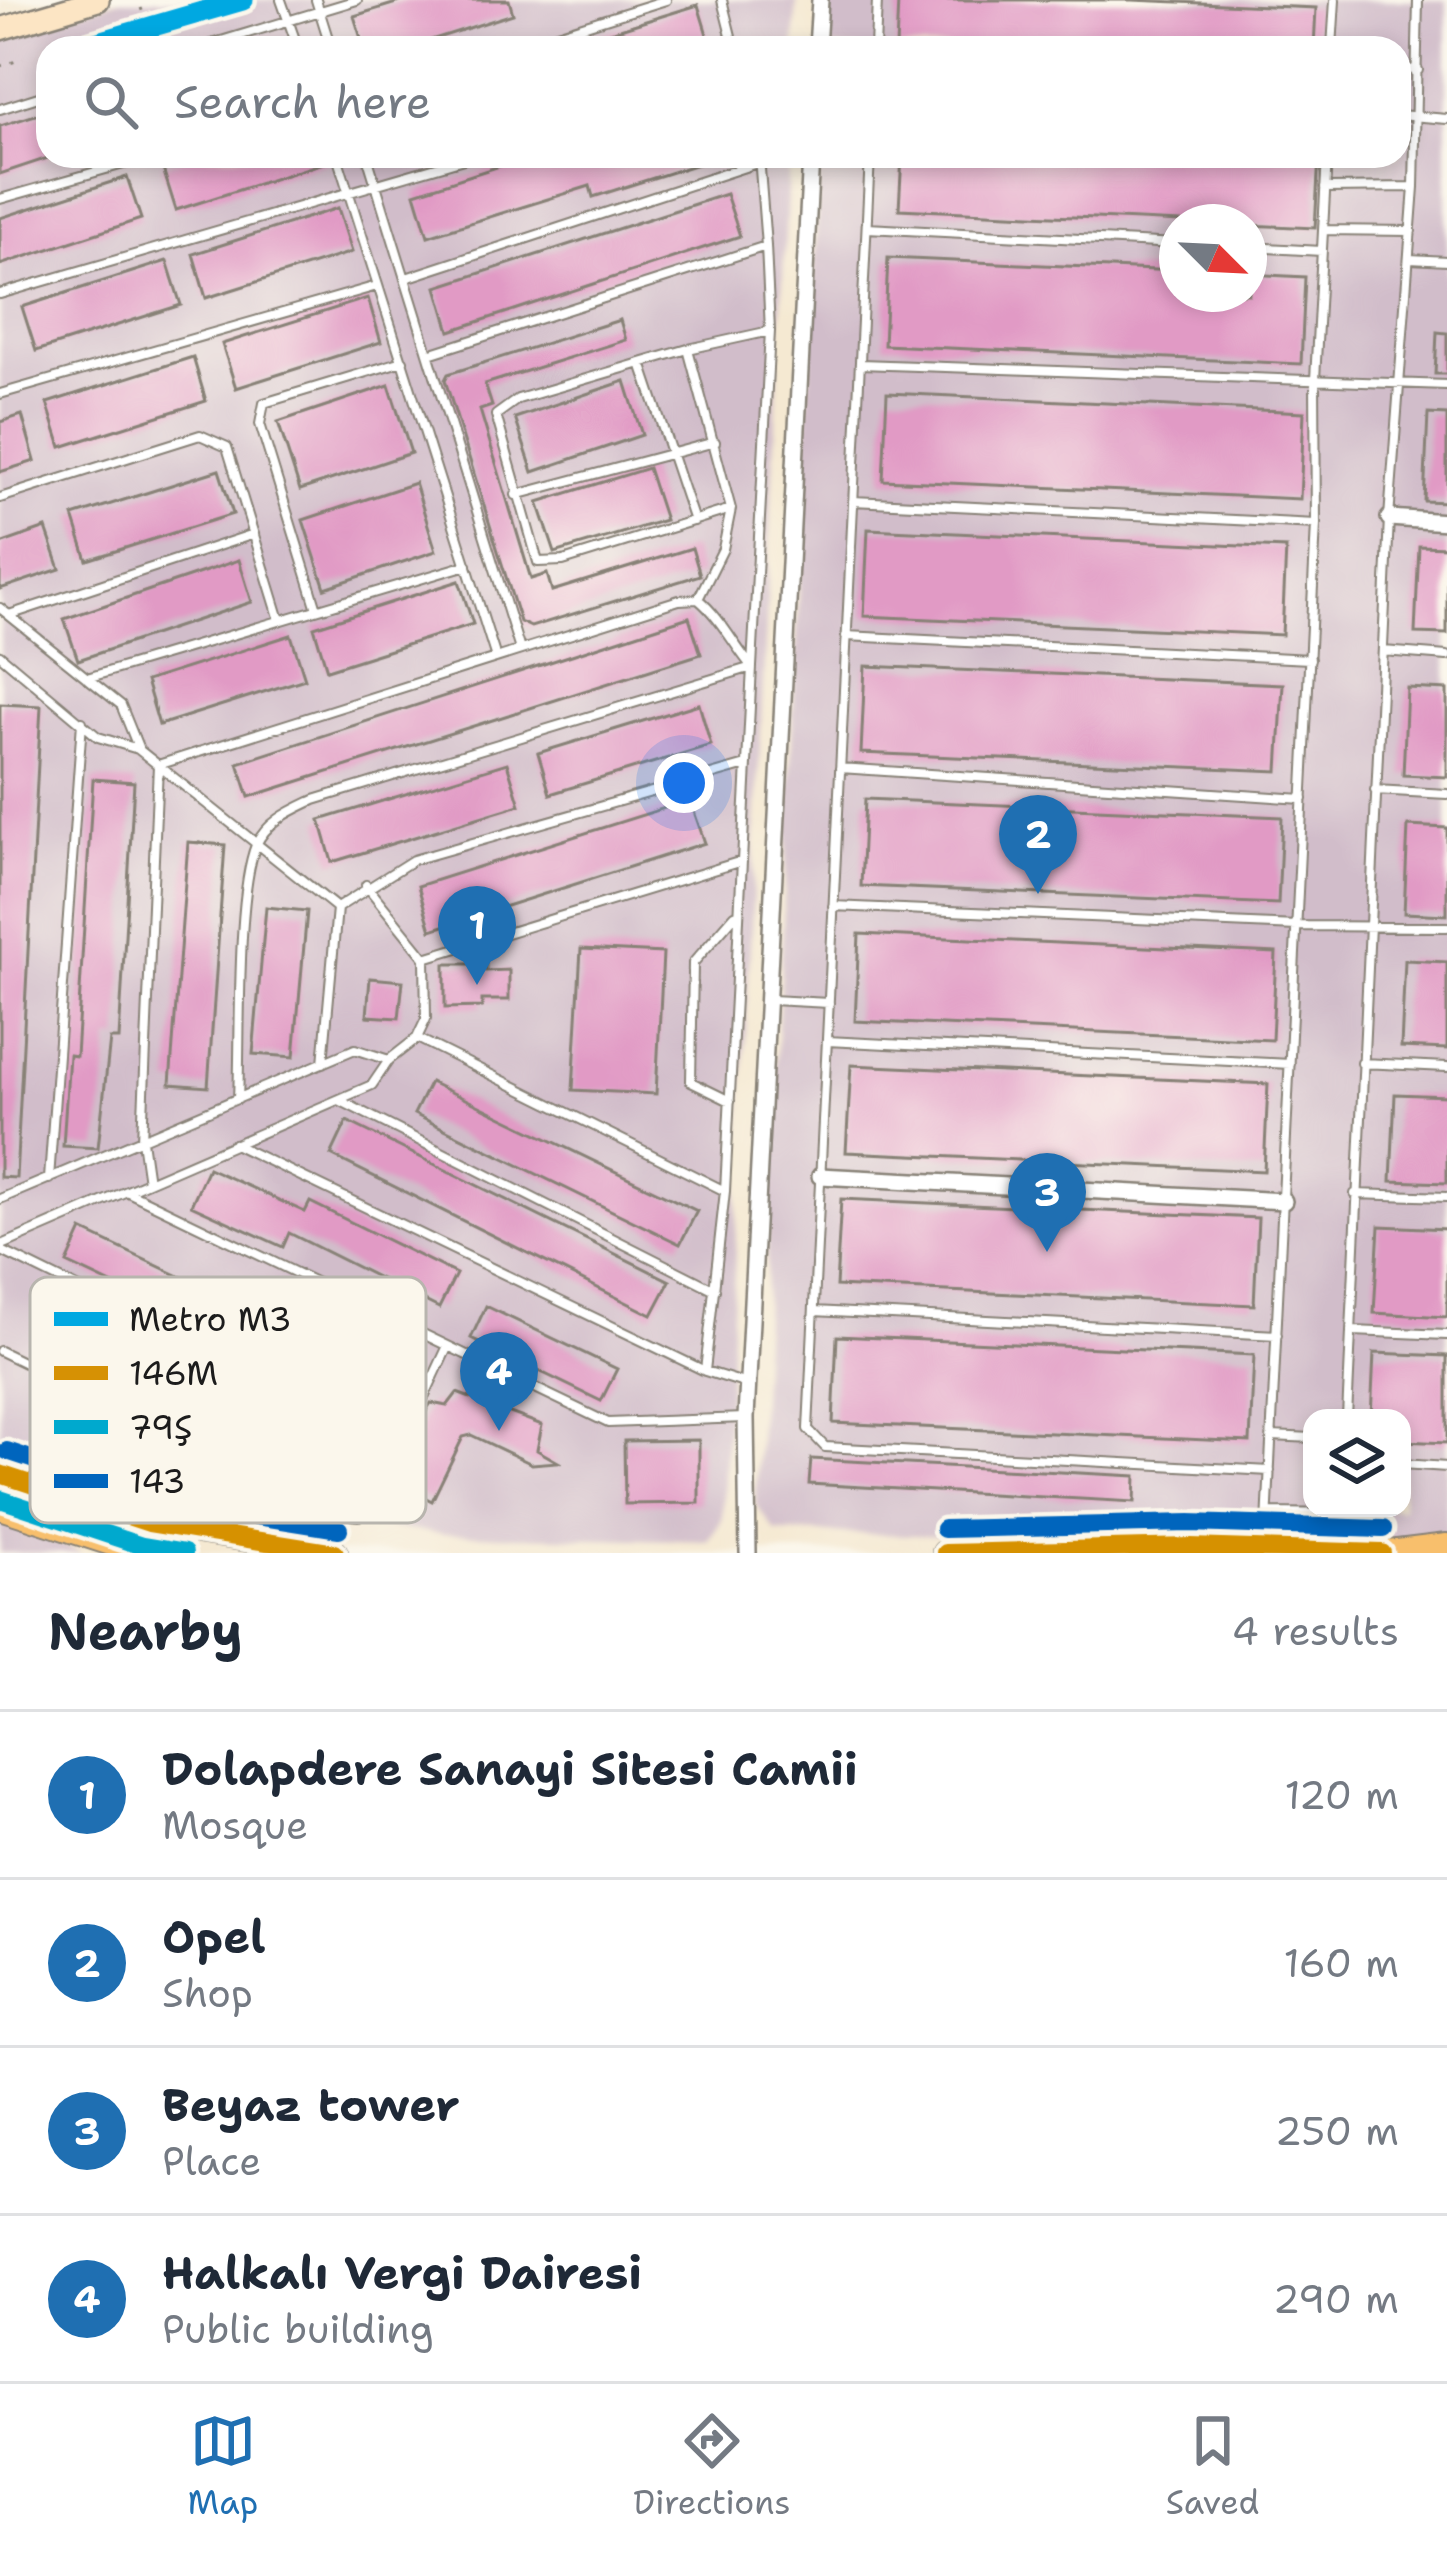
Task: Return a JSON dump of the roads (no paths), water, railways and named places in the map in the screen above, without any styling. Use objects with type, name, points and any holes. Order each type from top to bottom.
[{"type":"main road","points":[[0,29],[98,0]]},
{"type":"main road","points":[[0,1474],[30,1484]]},
{"type":"main road","points":[[0,1507],[30,1519]]},
{"type":"main road","points":[[39,1523],[95,1546],[142,1553]]},
{"type":"main road","points":[[148,1523],[335,1553]]},
{"type":"main road","points":[[945,1553],[1266,1549],[1386,1553],[1447,1546]]},
{"type":"street","points":[[818,36],[820,0]]},
{"type":"street","points":[[748,1553],[746,1418],[811,168]]},
{"type":"street","points":[[1390,518],[1447,522]]},
{"type":"street","points":[[820,1176],[1284,1201]]},
{"type":"lane","points":[[281,0],[294,36]]},
{"type":"lane","points":[[316,0],[327,36]]},
{"type":"lane","points":[[237,36],[357,0]]},
{"type":"lane","points":[[550,36],[666,0]]},
{"type":"lane","points":[[722,0],[731,36]]},
{"type":"lane","points":[[876,36],[877,0]]},
{"type":"lane","points":[[1333,36],[1335,0]]},
{"type":"lane","points":[[1348,1409],[1382,651],[1414,187],[1418,0]]},
{"type":"lane","points":[[1411,70],[1418,70]]},
{"type":"lane","points":[[0,109],[36,98]]},
{"type":"lane","points":[[1411,117],[1447,118]]},
{"type":"lane","points":[[0,199],[110,168]]},
{"type":"lane","points":[[341,168],[496,658]]},
{"type":"lane","points":[[372,168],[520,650]]},
{"type":"lane","points":[[0,294],[432,168]]},
{"type":"lane","points":[[406,278],[732,168]]},
{"type":"lane","points":[[705,1371],[725,1191],[770,331],[760,168]]},
{"type":"lane","points":[[869,168],[808,1429],[826,1447],[1270,1471]]},
{"type":"lane","points":[[1266,1549],[1316,524],[1316,380],[1326,168]]},
{"type":"lane","points":[[1325,188],[1414,187]]},
{"type":"lane","points":[[866,228],[1159,243]]},
{"type":"lane","points":[[1323,230],[1411,231]]},
{"type":"lane","points":[[429,354],[766,246]]},
{"type":"lane","points":[[1267,248],[1322,251]]},
{"type":"lane","points":[[1410,259],[1447,261]]},
{"type":"lane","points":[[0,394],[377,286]]},
{"type":"lane","points":[[731,509],[563,562],[538,562],[496,415],[518,399],[688,349],[770,331]]},
{"type":"lane","points":[[688,349],[731,509],[722,549],[698,599]]},
{"type":"lane","points":[[317,609],[260,424],[264,403],[403,361]]},
{"type":"lane","points":[[641,363],[694,521]]},
{"type":"lane","points":[[860,364],[1447,385]]},
{"type":"lane","points":[[0,498],[200,435],[226,446],[280,620]]},
{"type":"lane","points":[[516,495],[715,442]]},
{"type":"lane","points":[[853,501],[1316,524]]},
{"type":"lane","points":[[9,615],[254,534]]},
{"type":"lane","points":[[87,678],[467,565]]},
{"type":"lane","points":[[158,765],[680,600],[698,599],[720,618],[727,637],[752,667]]},
{"type":"lane","points":[[0,608],[121,705],[138,749]]},
{"type":"lane","points":[[846,636],[1310,659]]},
{"type":"lane","points":[[1382,651],[1447,656]]},
{"type":"lane","points":[[0,655],[98,737],[138,749],[337,908]]},
{"type":"lane","points":[[238,1099],[248,884],[257,843],[278,817],[314,800],[752,667]]},
{"type":"lane","points":[[49,1179],[82,722]]},
{"type":"lane","points":[[148,1182],[142,1140],[158,765]]},
{"type":"lane","points":[[323,1063],[337,908],[366,885],[413,860],[746,765]]},
{"type":"lane","points":[[840,768],[1303,799]]},
{"type":"lane","points":[[1375,790],[1447,794]]},
{"type":"lane","points":[[425,958],[742,861]]},
{"type":"lane","points":[[0,1248],[372,1085],[389,1060],[417,1038],[426,1019],[425,958],[366,885]]},
{"type":"lane","points":[[833,905],[1297,926],[1447,927]]},
{"type":"lane","points":[[730,1101],[691,1082],[693,963],[736,914]]},
{"type":"lane","points":[[771,1000],[829,1003]]},
{"type":"lane","points":[[417,1038],[725,1191]]},
{"type":"lane","points":[[826,1041],[1290,1064]]},
{"type":"lane","points":[[0,1199],[355,1049],[389,1060]]},
{"type":"lane","points":[[1362,1063],[1447,1067]]},
{"type":"lane","points":[[339,1100],[715,1289]]},
{"type":"lane","points":[[232,1143],[705,1371],[748,1384]]},
{"type":"lane","points":[[128,1192],[302,1277]]},
{"type":"lane","points":[[1355,1193],[1447,1197]]},
{"type":"lane","points":[[0,1248],[58,1277]]},
{"type":"lane","points":[[814,1311],[1277,1335]]},
{"type":"lane","points":[[1352,1331],[1447,1334]]},
{"type":"lane","points":[[426,1338],[608,1423],[746,1418]]},
{"type":"lane","points":[[426,1393],[447,1348]]},
{"type":"lane","points":[[0,1351],[30,1366]]},
{"type":"lane","points":[[1272,1436],[1303,1438]]},
{"type":"lane","points":[[1411,1465],[1447,1467]]},
{"type":"lane","points":[[1268,1513],[1303,1512]]},
{"type":"lane","points":[[1343,1517],[1345,1552]]},
{"type":"metro line","name":"M3","points":[[119,36],[243,0]]},
{"type":"place","name":"Opel","points":[[1038,894]]},
{"type":"place","name":"Dolapdere Sanayi Sitesi Camii","points":[[477,985]]},
{"type":"place","name":"Beyaz tower","points":[[1047,1252]]},
{"type":"place","name":"Halkalı Vergi Dairesi","points":[[499,1431]]}]
